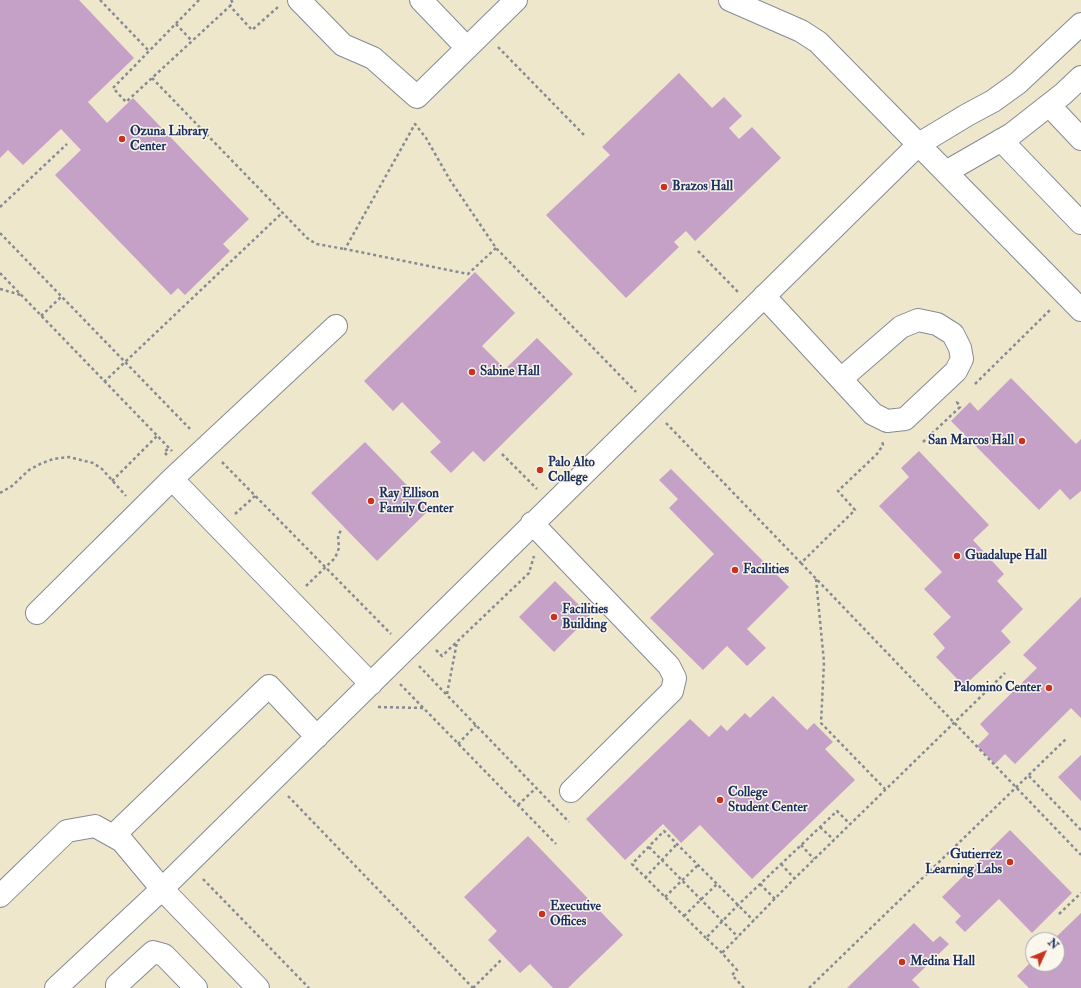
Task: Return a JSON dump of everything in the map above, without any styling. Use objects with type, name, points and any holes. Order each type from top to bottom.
[{"type":"lane","points":[[299,0],[343,45],[373,58],[417,97],[511,2]]},
{"type":"lane","points":[[421,0],[467,48]]},
{"type":"lane","points":[[730,0],[801,31],[818,42],[1081,310]]},
{"type":"lane","points":[[56,988],[162,889],[371,684],[538,530],[651,406],[919,144],[967,115],[993,102],[1018,83],[1081,24]]},
{"type":"lane","points":[[946,172],[1001,140],[1049,105],[1081,77]]},
{"type":"lane","points":[[1049,105],[1081,139]]},
{"type":"lane","points":[[1001,140],[1081,223]]},
{"type":"lane","points":[[764,296],[873,414],[887,421],[905,419],[956,371],[962,359],[960,348],[953,334],[937,324],[918,320],[901,327],[841,379]]},
{"type":"lane","points":[[37,613],[176,467],[336,326]]},
{"type":"lane","points":[[176,467],[371,684]]},
{"type":"lane","points":[[538,530],[669,666],[675,678],[672,691],[571,791]]},
{"type":"lane","points":[[113,836],[269,686],[317,737]]},
{"type":"lane","points":[[0,896],[68,831],[95,826],[122,841],[162,889],[258,988]]},
{"type":"lane","points":[[117,988],[117,985],[153,952],[164,955],[196,988]]},
{"type":"path","points":[[100,0],[149,51]]},
{"type":"path","points":[[199,0],[112,88],[126,102],[234,3],[231,0]]},
{"type":"path","points":[[230,6],[252,30],[278,7]]},
{"type":"path","points":[[176,24],[192,41]]},
{"type":"path","points":[[497,45],[584,135]]},
{"type":"path","points":[[152,78],[307,238],[316,244],[468,274],[496,248]]},
{"type":"path","points":[[346,249],[415,124],[426,138],[450,180],[496,248],[651,406],[1016,789],[1081,855]]},
{"type":"path","points":[[0,207],[67,144]]},
{"type":"path","points":[[104,382],[282,212]]},
{"type":"path","points":[[698,251],[741,295]]},
{"type":"path","points":[[0,273],[169,448],[176,467]]},
{"type":"path","points":[[0,290],[21,295]]},
{"type":"path","points":[[974,385],[1066,295]]},
{"type":"path","points":[[41,316],[61,297]]},
{"type":"path","points":[[923,442],[960,407],[957,402],[962,396]]},
{"type":"path","points":[[112,480],[157,436]]},
{"type":"path","points":[[801,563],[856,510],[838,491],[877,454],[883,445],[881,439]]},
{"type":"path","points":[[169,448],[164,452],[176,467]]},
{"type":"path","points":[[502,454],[539,491]]},
{"type":"path","points":[[0,493],[12,486],[29,470],[53,459],[69,457],[93,463],[102,469],[128,498]]},
{"type":"path","points":[[234,515],[255,496]]},
{"type":"path","points":[[305,587],[335,558],[339,548],[338,536],[341,530]]},
{"type":"path","points":[[434,648],[442,656],[529,573],[538,530]]},
{"type":"path","points":[[816,578],[824,662],[822,723],[885,789]]},
{"type":"path","points":[[447,695],[457,642]]},
{"type":"path","points":[[415,661],[569,822]]},
{"type":"path","points":[[722,954],[794,878],[1005,673]]},
{"type":"path","points":[[395,679],[556,844]]},
{"type":"path","points":[[375,707],[423,708]]},
{"type":"path","points":[[458,744],[476,725]]},
{"type":"path","points":[[809,988],[1067,738]]},
{"type":"path","points":[[1029,776],[1081,830]]},
{"type":"path","points":[[518,805],[536,788]]},
{"type":"path","points":[[288,796],[473,988],[502,959]]},
{"type":"path","points":[[706,938],[738,905],[837,810],[850,824]]},
{"type":"path","points":[[820,827],[834,840]]},
{"type":"path","points":[[744,988],[732,975],[737,970],[632,864],[664,831],[754,921]]},
{"type":"path","points":[[645,878],[677,844]]},
{"type":"path","points":[[801,845],[814,859]]},
{"type":"path","points":[[649,846],[738,937]]},
{"type":"path","points":[[781,864],[794,878]]},
{"type":"path","points":[[665,897],[698,865]]},
{"type":"path","points":[[202,878],[309,988]]},
{"type":"path","points":[[684,916],[717,884]]},
{"type":"path","points":[[760,884],[775,899]]},
{"type":"path","points":[[1059,914],[1081,893]]},
{"type":"building","name":"Ozuna Library Center","points":[[0,0],[79,0],[134,58],[88,102],[107,123],[133,98],[249,219],[223,244],[230,251],[185,295],[178,288],[171,295],[55,175],[81,150],[61,129],[23,165],[8,150],[0,158]]},
{"type":"building","name":"Brazos Hall","points":[[679,73],[712,108],[724,97],[742,116],[729,128],[739,139],[752,127],[781,158],[695,241],[686,231],[674,242],[679,247],[626,298],[546,215],[610,155],[602,147]]},
{"type":"building","name":"Sabine Hall","points":[[475,272],[515,313],[482,346],[505,369],[537,338],[573,374],[484,462],[473,451],[451,473],[430,452],[441,442],[402,402],[393,411],[364,381]]},
{"type":"building","name":"San Marcos Hall","points":[[1011,378],[1076,444],[1081,439],[1081,491],[1070,500],[1060,489],[1039,510],[951,421],[970,402],[978,411]]},
{"type":"building","name":"Ray Ellison Family Center","points":[[365,442],[430,509],[377,561],[311,493]]},
{"type":"building","name":"Guadalupe Hall","points":[[919,451],[989,525],[973,540],[1004,574],[997,581],[1023,609],[1001,631],[1011,642],[964,686],[936,657],[945,648],[933,634],[951,617],[924,589],[942,572],[879,506],[909,477],[901,468]]},
{"type":"building","name":"Facilities","points":[[671,469],[789,587],[747,629],[766,648],[747,666],[727,646],[703,670],[650,618],[714,554],[669,508],[678,499],[659,480]]},
{"type":"building","name":"Facilities Building","points":[[555,581],[590,616],[554,652],[519,617]]},
{"type":"building","name":"Palomino Center","points":[[1081,597],[1081,718],[1071,708],[1015,764],[1005,754],[995,764],[977,746],[989,734],[980,724],[1037,668],[1023,655]]},
{"type":"building","name":"College Student Center","points":[[773,696],[807,730],[814,723],[833,742],[825,749],[855,780],[752,879],[700,825],[681,843],[663,824],[625,860],[586,819],[690,719],[709,737],[721,725],[727,731],[745,713],[750,718]]},
{"type":"building","points":[[1081,755],[1081,801],[1058,777]]},
{"type":"building","name":"Gutierrez Learning Labs","points":[[1010,830],[1072,893],[1033,932],[1031,932],[999,899],[965,932],[955,922],[961,916],[942,897]]},
{"type":"building","name":"Executive Offices","points":[[528,836],[623,935],[568,988],[553,988],[530,964],[520,973],[488,940],[497,931],[464,897]]},
{"type":"building","points":[[1081,913],[1081,988],[1029,988],[1017,976],[1025,968],[1025,972],[1065,972],[1065,932],[1061,932]]},
{"type":"building","name":"Medina Hall","points":[[914,923],[933,942],[940,936],[949,944],[912,980],[920,988],[847,988]]},
{"type":"place","name":"Ozuna Library Center","points":[[122,139]]},
{"type":"place","name":"Brazos Hall","points":[[664,187]]},
{"type":"place","name":"Sabine Hall","points":[[472,372]]},
{"type":"place","name":"San Marcos Hall","points":[[1022,441]]},
{"type":"place","name":"Palo Alto College","points":[[540,470]]},
{"type":"place","name":"Ray Ellison Family Center","points":[[371,501]]},
{"type":"place","name":"Guadalupe Hall","points":[[957,556]]},
{"type":"place","name":"Facilities","points":[[735,570]]},
{"type":"place","name":"Facilities Building","points":[[554,617]]},
{"type":"place","name":"Palomino Center","points":[[1049,688]]},
{"type":"place","name":"College Student Center","points":[[720,800]]},
{"type":"place","name":"Gutierrez Learning Labs","points":[[1010,862]]},
{"type":"place","name":"Executive Offices","points":[[542,914]]},
{"type":"place","name":"Medina Hall","points":[[902,962]]}]
